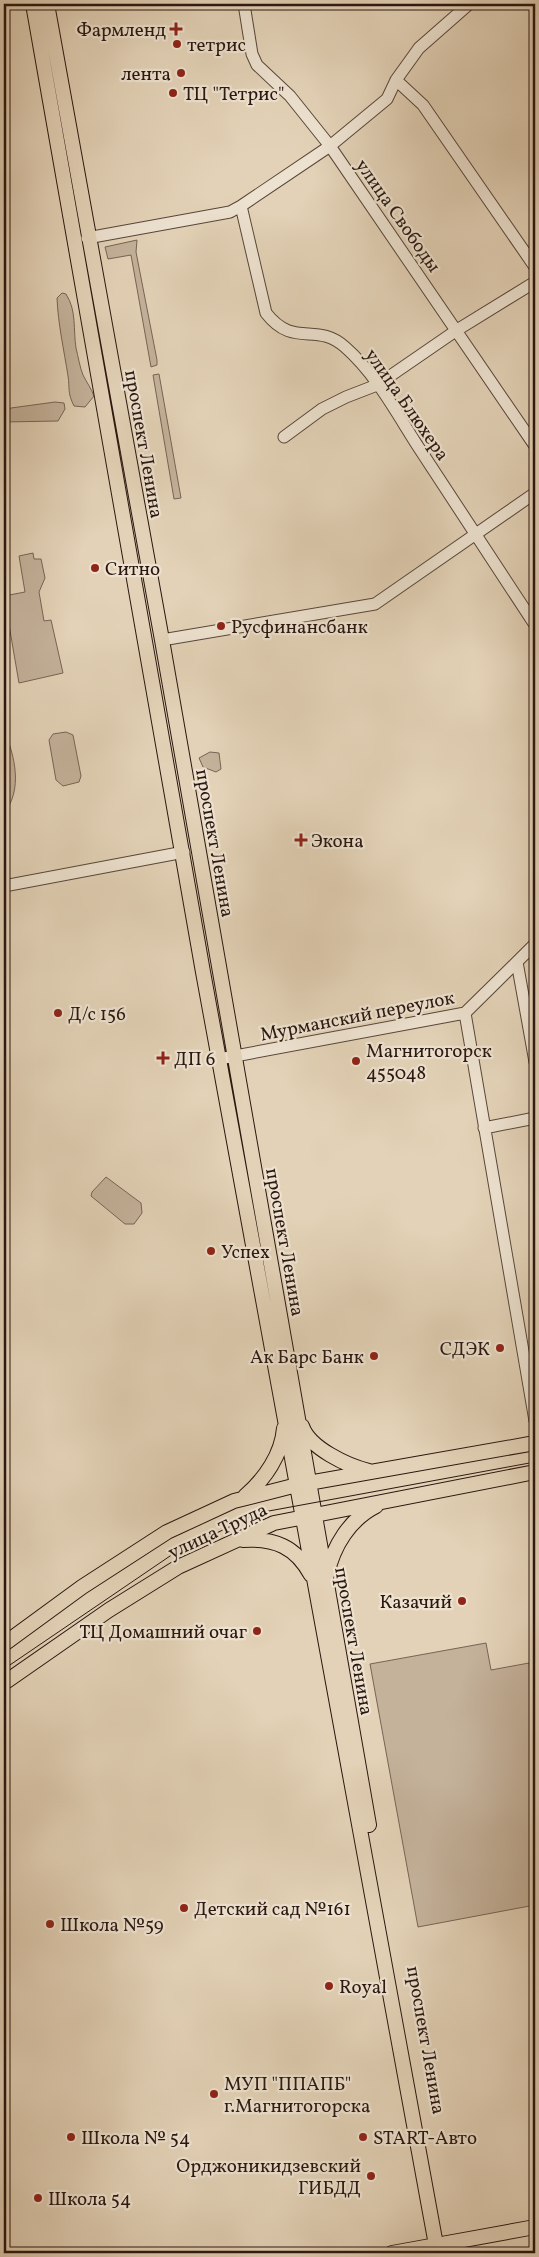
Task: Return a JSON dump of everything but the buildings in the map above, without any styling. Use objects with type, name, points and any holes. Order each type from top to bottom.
[{"type":"main road","name":"проспект Ленина","points":[[33,4],[162,640],[234,1057],[291,1414]]},
{"type":"main road","name":"проспект Ленина","points":[[47,4],[68,116],[81,239],[167,770],[184,852],[219,1059],[291,1414],[442,2249]]},
{"type":"main road","points":[[184,852],[198,850]]},
{"type":"main road","points":[[291,1414],[303,1430],[333,1457],[354,1468],[374,1472]]},
{"type":"main road","points":[[242,1499],[254,1488],[271,1465],[283,1440],[291,1414]]},
{"type":"main road","name":"улица Труда","points":[[4,1644],[82,1587],[167,1532],[242,1499],[304,1484],[535,1443]]},
{"type":"main road","name":"улица Труда","points":[[4,1684],[109,1610],[178,1567],[274,1523],[535,1472]]},
{"type":"main road","points":[[234,1540],[264,1538],[279,1543],[304,1562],[320,1581],[349,1528],[363,1512],[388,1500]]},
{"type":"main road","points":[[392,2253],[442,2249],[535,2227]]},
{"type":"street","name":"улица Свободы","points":[[244,4],[252,54],[257,65],[290,96],[330,146],[535,446]]},
{"type":"street","points":[[81,239],[230,212],[241,206],[330,146],[387,99],[396,80],[419,48],[444,23],[469,4]]},
{"type":"street","points":[[396,80],[423,104],[535,268]]},
{"type":"street","name":"улица Блюхера","points":[[241,206],[266,313],[275,325],[287,332],[321,334],[333,338],[346,348],[377,385],[535,625]]},
{"type":"street","points":[[284,437],[322,409],[377,385],[457,330],[535,282]]},
{"type":"street","points":[[162,640],[375,604],[476,536],[535,493]]},
{"type":"street","points":[[4,886],[184,852]]},
{"type":"street","name":"Мурманский переулок","points":[[219,1059],[465,1013],[535,944]]},
{"type":"street","points":[[517,962],[535,1062]]},
{"type":"street","points":[[465,1013],[535,1421]]},
{"type":"street","points":[[484,1128],[535,1118]]},
{"type":"shaded area","points":[[137,240],[136,252],[157,360],[157,365],[151,367],[131,255],[108,259],[105,247]]},
{"type":"shaded area","points":[[62,293],[66,294],[72,307],[76,348],[80,365],[94,396],[85,407],[74,406],[70,394],[57,298]]},
{"type":"shaded area","points":[[159,374],[181,498],[174,499],[153,375]]},
{"type":"shaded area","points":[[55,402],[64,403],[65,409],[58,421],[4,422],[4,412],[11,408]]},
{"type":"shaded area","points":[[33,553],[34,559],[41,559],[45,578],[39,592],[44,621],[51,620],[63,673],[19,683],[4,596],[25,592],[19,556]]},
{"type":"shaded area","points":[[4,730],[14,762],[15,783],[14,794],[4,813]]},
{"type":"shaded area","points":[[66,732],[73,735],[81,776],[79,782],[63,786],[56,780],[49,740],[53,734]]},
{"type":"shaded area","points":[[210,752],[219,753],[221,769],[216,772],[203,767],[199,758]]},
{"type":"shaded area","points":[[106,1177],[141,1203],[142,1213],[134,1224],[125,1224],[91,1196],[92,1192]]},
{"type":"shaded area","points":[[486,1643],[491,1670],[529,1663],[533,1686],[535,1686],[535,1905],[418,1927],[370,1664]]},
{"type":"tram line","points":[[4,1669],[173,1554],[258,1513],[535,1462]]},
{"type":"place","name":"Фармленд","points":[[176,29]]},
{"type":"place","name":"тетрис","points":[[177,44]]},
{"type":"place","name":"лента","points":[[181,73]]},
{"type":"place","name":"ТЦ \"Тетрис\"","points":[[173,93]]},
{"type":"place","name":"Ситно","points":[[95,568]]},
{"type":"place","name":"Русфинансбанк","points":[[221,626]]},
{"type":"place","name":"Экона","points":[[301,840]]},
{"type":"place","name":"Д/с 156","points":[[58,1013]]},
{"type":"place","name":"ДП 6","points":[[163,1058]]},
{"type":"place","name":"Магнитогорск 455048","points":[[356,1061]]},
{"type":"place","name":"Успех","points":[[211,1251]]},
{"type":"place","name":"СДЭК","points":[[500,1348]]},
{"type":"place","name":"Ак Барс Банк","points":[[374,1356]]},
{"type":"place","name":"Казачий","points":[[462,1601]]},
{"type":"place","name":"ТЦ Домашний очаг","points":[[257,1631]]},
{"type":"place","name":"Детский сад №161","points":[[184,1908]]},
{"type":"place","name":"Школа №59","points":[[50,1924]]},
{"type":"place","name":"Royal","points":[[329,1986]]},
{"type":"place","name":"МУП \"ППАПБ\" г.Магнитогорска","points":[[214,2094]]},
{"type":"place","name":"Школа № 54","points":[[71,2137]]},
{"type":"place","name":"START-Авто","points":[[363,2137]]},
{"type":"place","name":"Орджоникидзевский ГИБДД","points":[[371,2176]]},
{"type":"place","name":"Школа 54","points":[[38,2198]]}]
